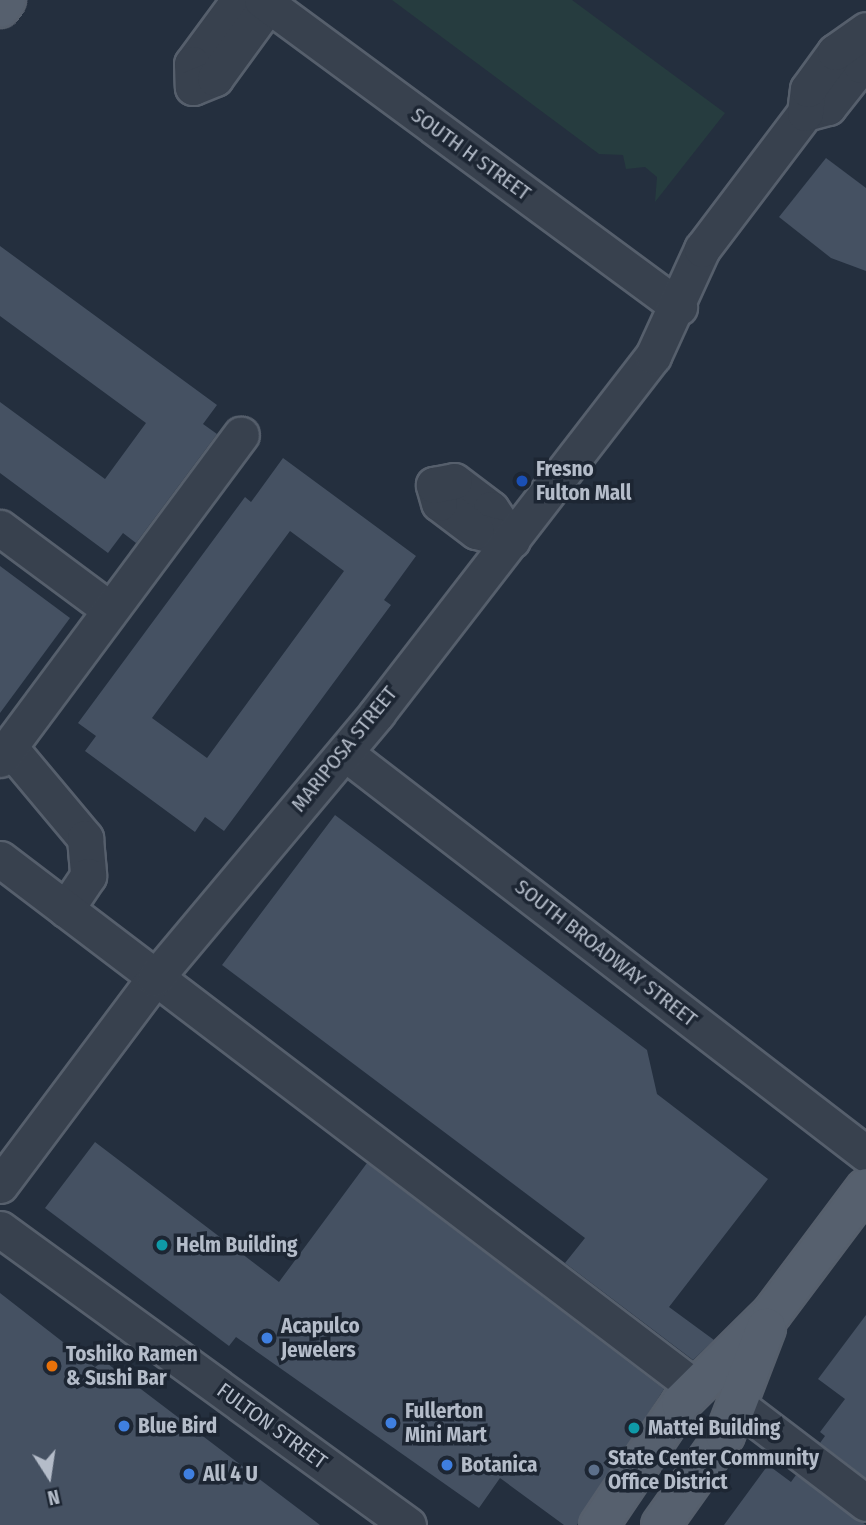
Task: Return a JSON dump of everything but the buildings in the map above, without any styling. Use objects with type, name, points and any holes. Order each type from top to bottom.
[{"type":"main road","points":[[0,8],[6,0]]},
{"type":"main road","points":[[599,1525],[696,1388],[772,1313],[866,1188]]},
{"type":"main road","points":[[661,1525],[725,1435],[772,1313]]},
{"type":"street","name":"SOUTH H STREET","points":[[256,2],[680,307]]},
{"type":"street","points":[[805,113],[815,79],[835,52],[866,30]]},
{"type":"street","points":[[805,113],[828,107],[861,65],[866,42]]},
{"type":"street","name":"MARIPOSA STREET","points":[[0,1185],[155,978],[345,752],[653,356],[680,307],[702,249],[805,113]]},
{"type":"street","points":[[66,909],[88,876],[85,838],[4,753],[241,435]]},
{"type":"street","points":[[0,528],[109,610]]},
{"type":"street","name":"SOUTH BROADWAY STREET","points":[[345,752],[866,1154]]},
{"type":"street","points":[[0,859],[696,1388]]},
{"type":"street","name":"FULTON STREET","points":[[0,1228],[408,1525]]},
{"type":"street","points":[[736,1404],[866,1503]]},
{"type":"green space","points":[[392,0],[572,0],[725,113],[655,202],[657,177],[645,167],[626,169],[623,155],[599,154]]},
{"type":"place","name":"Fresno Fulton Mall","points":[[522,481]]},
{"type":"place","name":"Helm Building","points":[[162,1245]]},
{"type":"place","name":"Acapulco Jewelers","points":[[267,1338]]},
{"type":"place","name":"Toshiko Ramen & Sushi Bar","points":[[52,1366]]},
{"type":"place","name":"Fullerton Mini Mart","points":[[391,1423]]},
{"type":"place","name":"Blue Bird","points":[[124,1426]]},
{"type":"place","name":"Mattei Building","points":[[634,1428]]},
{"type":"place","name":"Botanica","points":[[447,1465]]},
{"type":"place","name":"State Center Community Office District","points":[[594,1470]]},
{"type":"place","name":"All 4 U","points":[[189,1474]]}]
